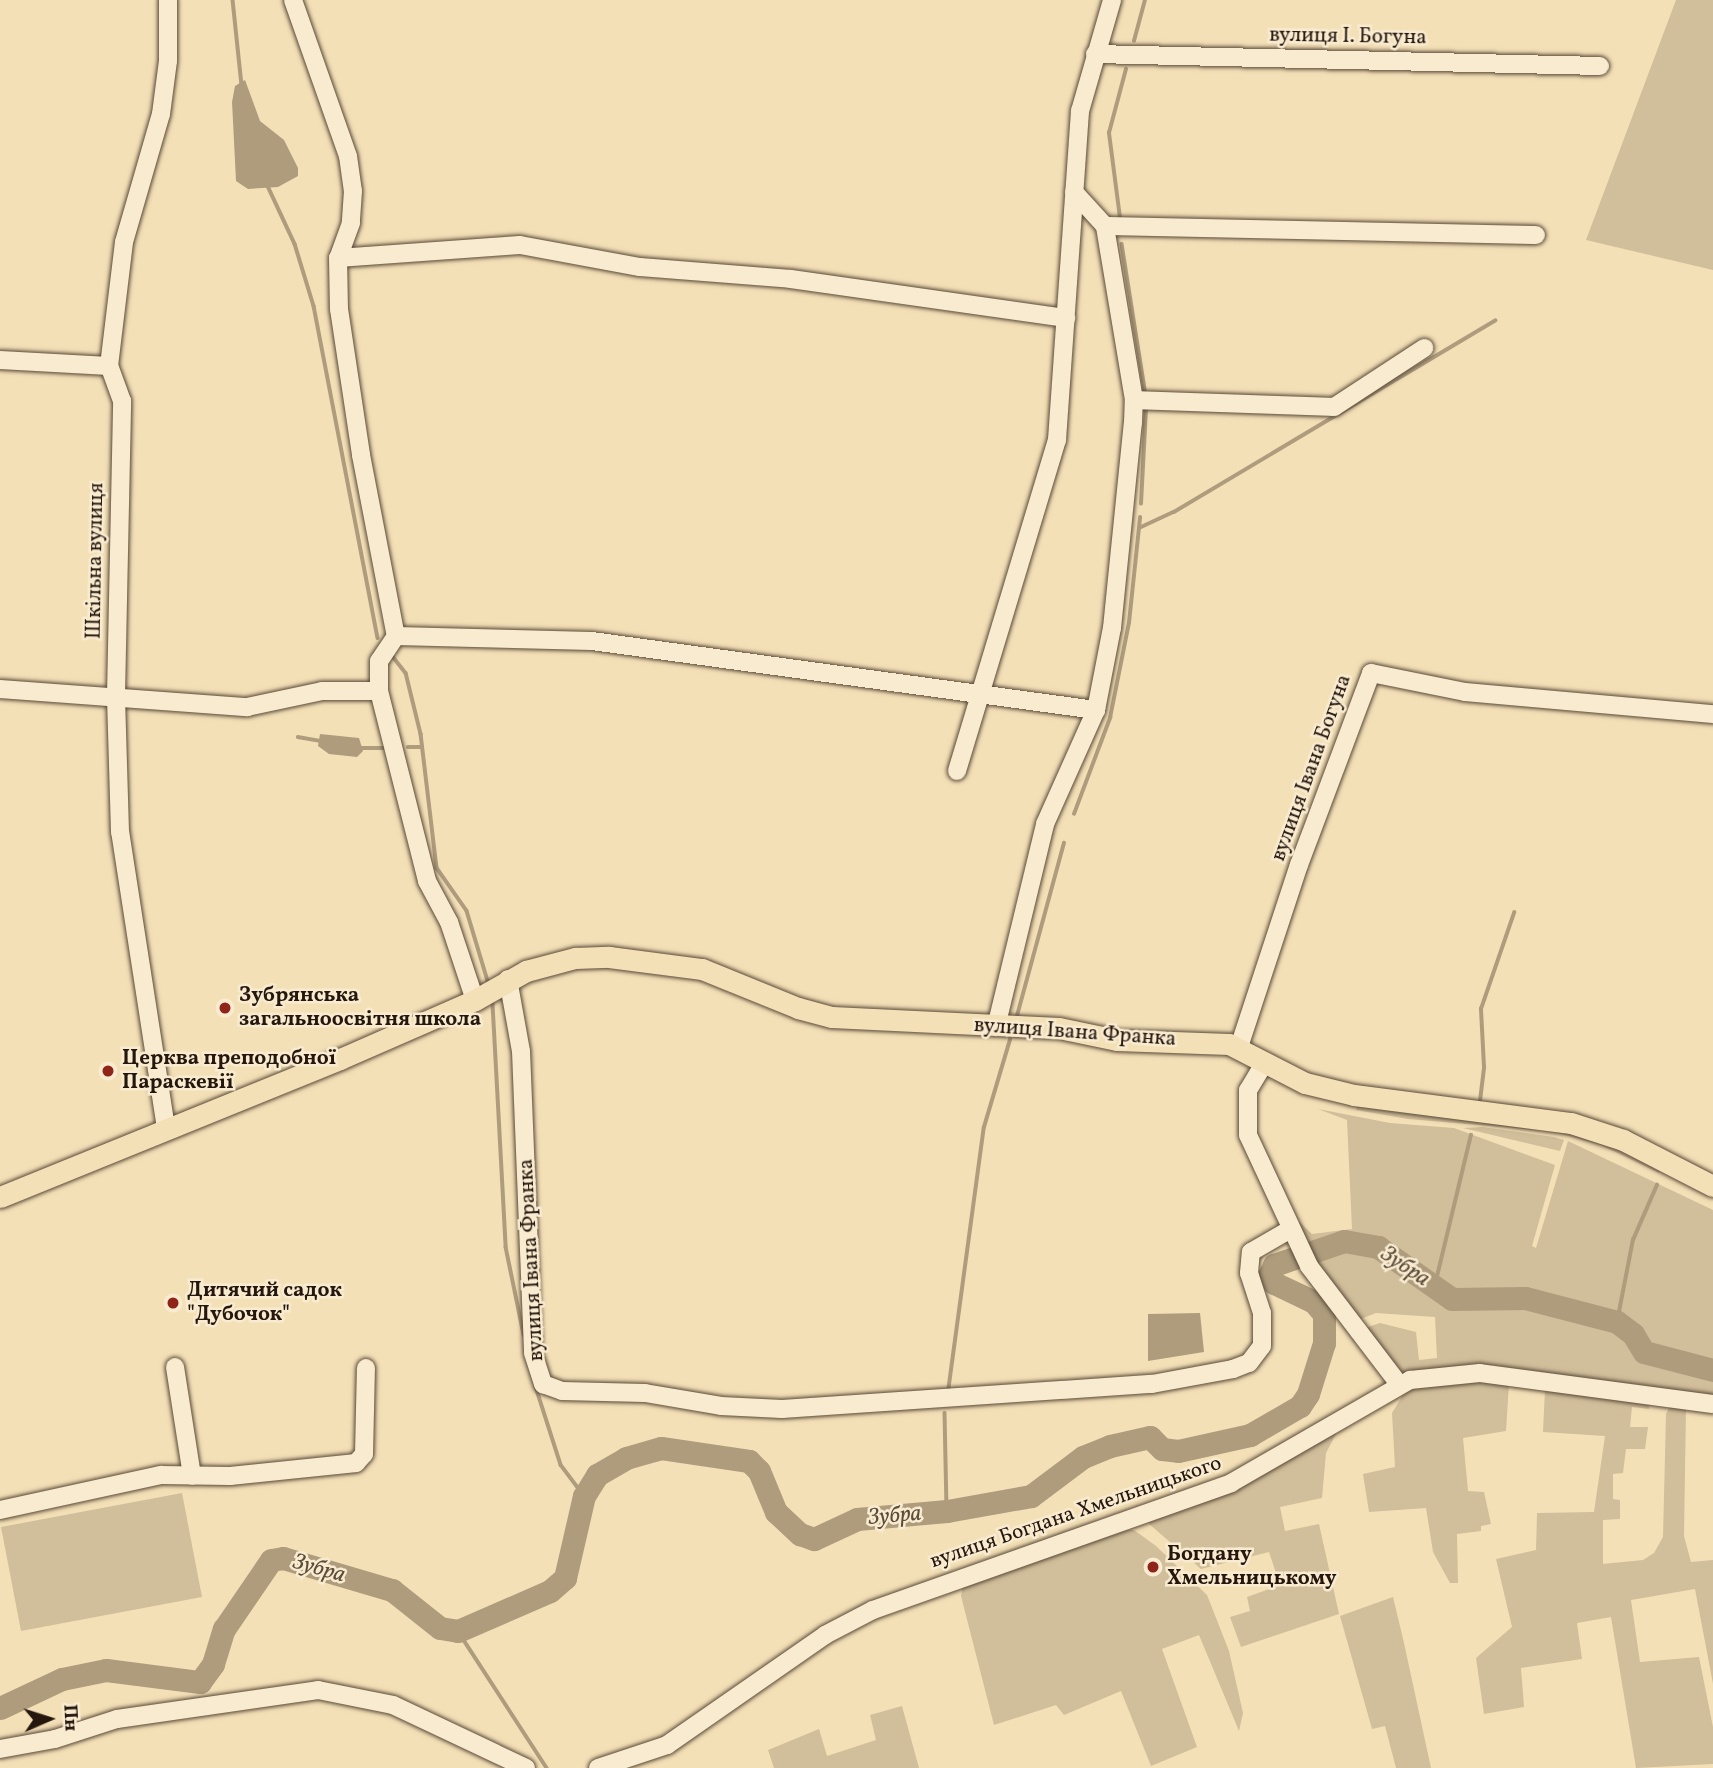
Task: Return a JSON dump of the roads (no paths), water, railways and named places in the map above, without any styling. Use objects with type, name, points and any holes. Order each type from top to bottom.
[{"type":"main road","name":"вулиця Івана Франка","points":[[0,1197],[319,1068],[475,1000],[508,979],[550,962],[575,958],[653,961],[702,969],[832,1017],[1059,1028],[1117,1040],[1210,1041],[1239,1047],[1306,1083],[1354,1095],[1571,1123],[1623,1140],[1713,1186]]},
{"type":"street","name":"Шкільна вулиця","points":[[166,1128],[120,832],[116,695],[122,401],[109,366],[124,242],[161,114],[168,61],[168,0]]},
{"type":"street","points":[[293,0],[348,156],[351,223],[338,258],[339,309],[361,455],[396,636],[379,661],[379,691],[427,881],[449,922],[475,1000]]},
{"type":"street","points":[[957,771],[978,691],[1057,440],[1080,111],[1112,0]]},
{"type":"street","name":"вулиця І. Богуна","points":[[1095,54],[1600,66]]},
{"type":"street","points":[[996,1027],[1045,824],[1096,710],[1112,628],[1134,400],[1105,226],[1074,192]]},
{"type":"street","points":[[1105,226],[1536,235]]},
{"type":"street","points":[[338,258],[520,245],[640,267],[791,279],[1066,318]]},
{"type":"street","points":[[1134,400],[1334,407],[1423,348]]},
{"type":"street","points":[[0,360],[109,366]]},
{"type":"street","points":[[396,636],[592,641],[978,691],[1096,710]]},
{"type":"street","name":"вулиця Івана Богуна","points":[[1239,1047],[1299,865],[1371,673],[1465,692],[1713,714]]},
{"type":"street","points":[[0,689],[116,695],[247,707],[322,691],[379,691]]},
{"type":"street","name":"вулиця Івана Франка","points":[[508,979],[521,1051],[533,1353],[543,1384],[562,1391],[645,1392],[721,1406],[782,1409],[1152,1384],[1249,1363],[1262,1346],[1264,1332],[1249,1273],[1251,1252],[1292,1237]]},
{"type":"street","points":[[1265,1062],[1248,1090],[1248,1135],[1292,1237],[1309,1266],[1399,1384]]},
{"type":"street","points":[[175,1367],[192,1476]]},
{"type":"street","points":[[0,1510],[161,1475],[192,1476],[356,1463],[364,1454],[366,1368]]},
{"type":"street","name":"вулиця Богдана Хмельницького","points":[[598,1768],[667,1745],[758,1686],[825,1635],[873,1610],[1231,1483],[1399,1384],[1427,1377],[1480,1373],[1713,1404]]},
{"type":"street","points":[[0,1749],[55,1739],[117,1719],[318,1690],[393,1705],[526,1768]]},
{"type":"waterway","points":[[233,0],[242,85]]},
{"type":"waterway","points":[[1134,41],[1145,0]]},
{"type":"waterway","points":[[1120,218],[1109,133],[1126,69]]},
{"type":"waterway","points":[[267,184],[295,244],[314,306],[378,638]]},
{"type":"waterway","points":[[1122,244],[1145,390]]},
{"type":"waterway","points":[[1139,528],[1174,512],[1495,321]]},
{"type":"waterway","points":[[1141,504],[1146,408]]},
{"type":"waterway","points":[[1074,814],[1110,718],[1129,623],[1140,518]]},
{"type":"waterway","points":[[391,654],[406,673],[421,734],[437,868],[467,911],[488,981]]},
{"type":"waterway","points":[[298,737],[320,741]]},
{"type":"waterway","points":[[408,747],[420,747]]},
{"type":"waterway","points":[[359,748],[384,748]]},
{"type":"waterway","points":[[1017,1016],[1064,843]]},
{"type":"waterway","points":[[1480,1101],[1484,1067],[1481,1009],[1514,913]]},
{"type":"waterway","points":[[493,1004],[506,1247],[524,1335]]},
{"type":"waterway","points":[[948,1392],[984,1127],[1010,1040]]},
{"type":"waterway","points":[[1434,1289],[1471,1135]]},
{"type":"waterway","points":[[1617,1322],[1633,1240],[1657,1185]]},
{"type":"waterway","name":"Зубра","points":[[0,1708],[62,1679],[106,1670],[200,1682],[213,1664],[224,1629],[271,1560],[283,1558],[392,1590],[440,1628],[458,1631],[550,1591],[565,1578],[584,1496],[597,1475],[626,1458],[661,1448],[749,1461],[759,1471],[776,1512],[800,1534],[814,1539],[857,1519],[947,1511],[1031,1496],[1083,1457],[1110,1446],[1150,1437],[1162,1449],[1178,1451],[1250,1435],[1300,1406],[1308,1394],[1324,1343],[1324,1314],[1314,1302],[1274,1283],[1270,1274],[1274,1265],[1344,1241],[1378,1247],[1452,1299],[1525,1298],[1617,1322],[1633,1334],[1644,1352],[1713,1370]]},
{"type":"waterway","points":[[536,1387],[561,1465],[584,1496]]},
{"type":"waterway","points":[[945,1413],[947,1511]]},
{"type":"waterway","points":[[458,1631],[547,1768]]},
{"type":"place","name":"Зубрянська загальноосвітня школа","points":[[225,1008]]},
{"type":"place","name":"Церква преподобної Параскевії","points":[[108,1071]]},
{"type":"place","name":"Дитячий садок \"Дубочок\"","points":[[173,1303]]},
{"type":"place","name":"Богдану Хмельницькому","points":[[1153,1567]]}]
